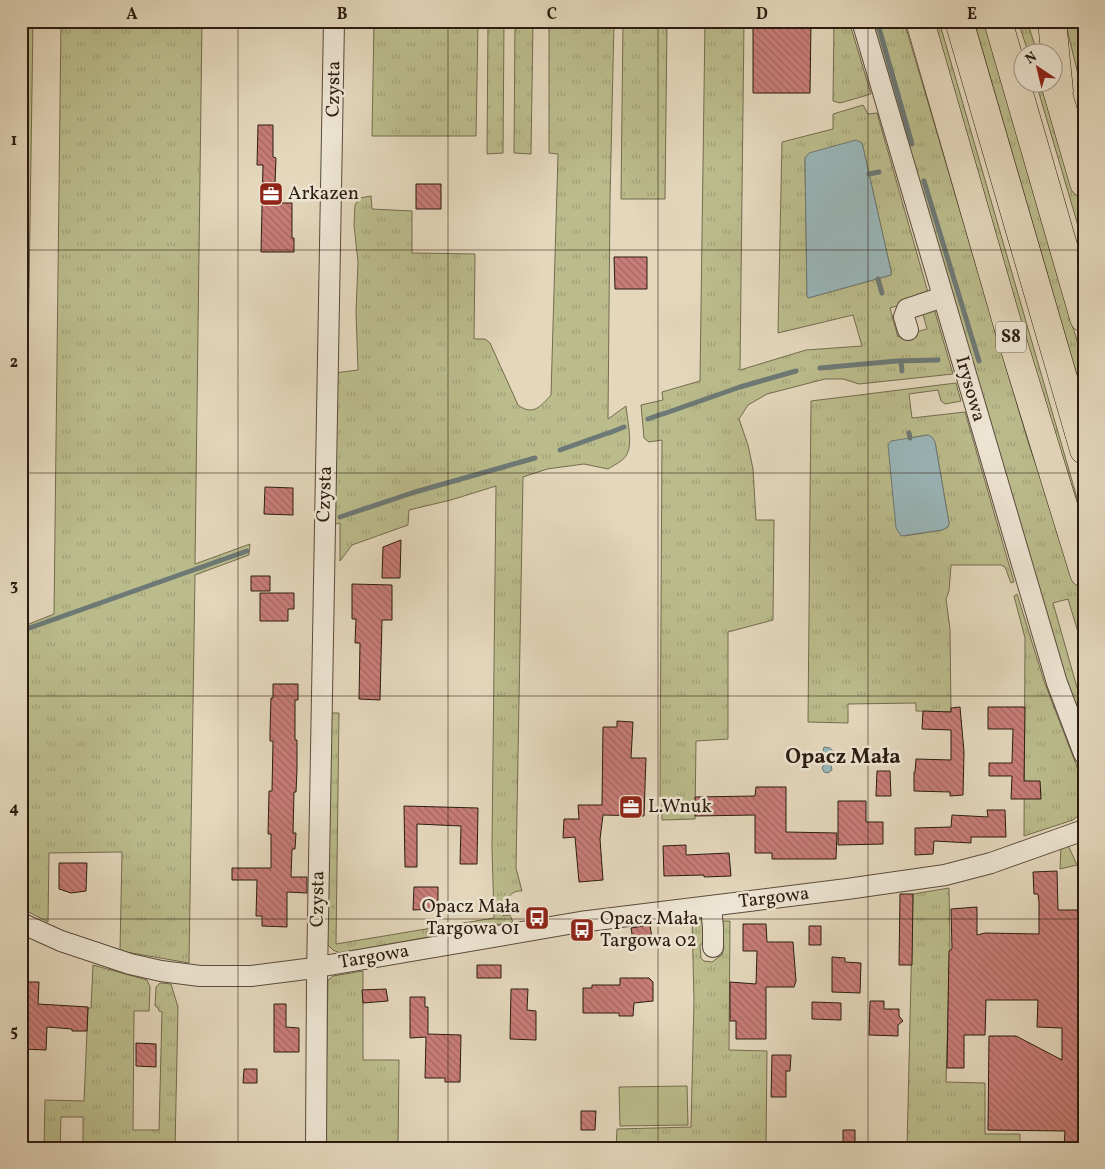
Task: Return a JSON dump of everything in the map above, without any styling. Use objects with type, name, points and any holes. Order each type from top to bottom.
[{"type":"highway","name":"S8","points":[[916,21],[924,34],[1013,342],[1084,573]]},
{"type":"highway","points":[[959,21],[1084,450]]},
{"type":"highway","points":[[998,21],[1084,318]]},
{"type":"highway","points":[[1038,21],[1044,42]]},
{"type":"highway","points":[[1052,21],[1053,42]]},
{"type":"highway","points":[[1058,92],[1084,183]]},
{"type":"street","name":"Czysta","points":[[316,1148],[317,967],[334,21]]},
{"type":"street","name":"Irysowa","points":[[862,21],[1057,683],[1084,754]]},
{"type":"street","points":[[908,330],[904,317],[907,309],[943,297]]},
{"type":"street","name":"Targowa","points":[[21,923],[61,941],[110,958],[150,969],[179,974],[226,977],[251,976],[317,967],[580,922],[856,888],[953,873],[991,863],[1084,830]]},
{"type":"street","points":[[711,906],[714,928],[713,947]]},
{"type":"green space","points":[[21,21],[33,21],[24,626],[54,614],[61,21],[202,21],[195,564],[250,544],[249,555],[195,575],[189,963],[120,951],[122,852],[49,853],[48,922],[21,908]]},
{"type":"green space","points":[[374,21],[478,21],[476,136],[372,136]]},
{"type":"green space","points":[[488,21],[504,21],[503,153],[487,154]]},
{"type":"green space","points":[[515,21],[533,21],[531,154],[514,153]]},
{"type":"green space","points":[[549,21],[614,21],[608,419],[626,406],[630,444],[626,456],[608,469],[584,464],[547,469],[523,477],[516,868],[522,891],[517,891],[510,895],[506,903],[503,916],[510,915],[513,922],[455,932],[451,925],[494,918],[492,847],[496,486],[451,500],[409,510],[408,525],[352,545],[340,561],[340,523],[332,525],[335,373],[358,370],[356,312],[358,262],[354,225],[355,205],[360,198],[371,196],[372,209],[412,211],[412,253],[475,254],[474,339],[485,339],[490,343],[518,405],[528,410],[536,409],[551,395],[558,154],[549,153]]},
{"type":"green space","points":[[623,21],[667,21],[665,199],[621,199]]},
{"type":"green space","points":[[705,21],[744,21],[740,370],[806,350],[862,346],[853,315],[778,333],[782,142],[833,129],[833,114],[863,105],[868,114],[877,113],[929,296],[890,308],[898,337],[927,329],[923,314],[933,305],[953,374],[859,384],[843,379],[825,379],[767,394],[748,405],[739,419],[748,445],[753,469],[756,520],[774,520],[773,620],[728,632],[728,739],[696,741],[695,819],[662,820],[662,798],[660,797],[662,440],[649,442],[644,438],[641,405],[663,400],[662,392],[700,381]],"holes":[[[862,143],[891,275],[808,298],[805,158]]]},
{"type":"green space","points":[[834,21],[849,21],[871,94],[840,103],[833,101]]},
{"type":"green space","points":[[871,21],[904,21],[1029,445],[1066,549],[1084,607],[1084,652],[1068,599],[1053,603],[1084,712],[1084,733],[1066,687]]},
{"type":"green space","points":[[930,21],[939,21],[1084,522],[1084,553]]},
{"type":"green space","points":[[974,21],[984,21],[1084,365],[1084,400]]},
{"type":"green space","points":[[1018,21],[1027,21],[1034,42],[1025,42]]},
{"type":"green space","points":[[1065,21],[1084,21],[1084,99]]},
{"type":"green space","points":[[1039,92],[1048,92],[1084,215],[1084,246]]},
{"type":"green space","points":[[956,383],[961,401],[945,404],[941,401],[938,390],[909,394],[912,418],[965,412],[1014,582],[1011,583],[1005,567],[1001,565],[951,565],[949,591],[946,599],[950,629],[951,712],[916,711],[916,703],[848,704],[848,723],[808,722],[811,401]],"holes":[[[928,435],[935,442],[949,523],[948,527],[942,530],[904,536],[910,438]]]},
{"type":"green space","points":[[1017,594],[1044,681],[1084,785],[1084,810],[1079,815],[1073,820],[1024,836],[1025,638],[1014,596]]},
{"type":"green space","points":[[328,713],[339,713],[336,944],[438,927],[434,936],[340,953],[333,950],[326,943]]},
{"type":"green space","points":[[1068,845],[1077,865],[1060,869],[1061,847]]},
{"type":"green space","points":[[949,888],[950,950],[946,1082],[985,1083],[985,1134],[1020,1134],[1020,1148],[907,1148],[913,894]]},
{"type":"green space","points":[[707,918],[707,937],[700,946],[701,958],[704,961],[712,962],[722,955],[724,947],[717,921],[730,921],[729,1050],[767,1051],[766,1148],[616,1148],[617,1129],[691,1127],[694,1000],[692,920]]},
{"type":"green space","points":[[93,965],[147,980],[150,987],[149,1011],[134,1011],[133,1130],[159,1130],[162,1012],[155,1006],[156,987],[160,983],[171,984],[178,1007],[175,1148],[83,1148],[83,1117],[61,1117],[60,1148],[44,1148],[45,1100],[84,1101],[88,1008],[91,1008]]},
{"type":"green space","points":[[363,971],[363,1060],[399,1060],[398,1148],[325,1148],[328,980],[333,976]]},
{"type":"green space","points":[[687,1086],[688,1125],[620,1126],[619,1087]]},
{"type":"water","points":[[856,140],[862,143],[891,275],[808,298],[805,158],[809,153]]},
{"type":"water","points":[[928,435],[935,442],[949,523],[948,527],[942,530],[901,536],[896,528],[888,445],[891,441]]},
{"type":"water","points":[[824,747],[830,748],[833,751],[830,761],[832,770],[828,773],[824,772],[822,768],[827,759],[823,751]]},
{"type":"building","points":[[753,21],[811,21],[810,93],[753,93]]},
{"type":"building","points":[[258,125],[273,125],[273,157],[276,158],[275,184],[280,185],[280,203],[292,203],[294,252],[261,252],[263,165],[257,165]]},
{"type":"building","points":[[416,184],[441,184],[441,209],[416,209]]},
{"type":"building","points":[[614,257],[647,257],[647,289],[615,289]]},
{"type":"building","points":[[265,487],[293,488],[293,515],[264,514]]},
{"type":"building","points":[[401,540],[400,578],[382,578],[383,547]]},
{"type":"building","points":[[251,576],[270,576],[270,591],[251,591]]},
{"type":"building","points":[[352,584],[392,585],[392,620],[382,620],[380,700],[359,699],[360,643],[355,643],[356,619],[352,619]]},
{"type":"building","points":[[260,593],[294,593],[294,609],[288,609],[288,621],[260,621]]},
{"type":"building","points":[[273,684],[298,684],[298,700],[295,700],[297,770],[296,792],[294,792],[293,833],[296,833],[295,849],[292,849],[291,877],[307,877],[307,893],[287,892],[287,927],[262,926],[262,916],[256,916],[257,880],[232,880],[232,868],[271,868],[271,834],[268,834],[269,791],[272,791],[273,741],[270,741],[270,731]]},
{"type":"building","points":[[960,707],[964,752],[963,795],[950,796],[950,792],[914,791],[916,759],[951,760],[951,730],[922,729],[923,711],[951,712],[951,708]]},
{"type":"building","points":[[988,707],[1025,707],[1024,781],[1040,781],[1041,799],[1011,799],[1012,776],[989,776],[989,763],[1012,763],[1013,729],[988,729]]},
{"type":"building","points":[[617,721],[633,722],[631,758],[646,758],[644,816],[603,815],[600,839],[603,880],[579,882],[575,837],[563,838],[564,819],[579,819],[578,805],[602,805],[603,727],[617,727]]},
{"type":"building","points":[[877,771],[890,771],[891,796],[876,796]]},
{"type":"building","points":[[756,787],[786,787],[786,832],[837,833],[836,859],[772,859],[772,853],[755,853],[755,815],[695,816],[695,797],[755,796]]},
{"type":"building","points":[[838,801],[866,801],[866,822],[883,822],[883,844],[838,845]]},
{"type":"building","points":[[404,806],[478,808],[477,864],[460,864],[461,826],[417,824],[417,867],[405,867]]},
{"type":"building","points":[[987,810],[1005,810],[1006,837],[971,837],[971,843],[934,841],[933,854],[915,855],[915,828],[951,827],[952,815],[988,817]]},
{"type":"building","points":[[686,845],[686,855],[729,853],[731,876],[664,876],[663,846]]},
{"type":"building","points":[[59,863],[87,863],[86,891],[71,893],[59,889]]},
{"type":"building","points":[[1057,871],[1058,910],[1084,910],[1084,1148],[1064,1148],[1065,1131],[988,1130],[989,1036],[1016,1036],[1062,1060],[1062,1028],[1037,1027],[1038,1000],[986,1000],[985,1035],[964,1035],[964,1068],[947,1068],[949,951],[952,949],[951,909],[977,907],[977,935],[985,933],[1039,934],[1039,902],[1038,894],[1034,894],[1033,872]]},
{"type":"building","points":[[414,887],[438,887],[438,909],[413,910]]},
{"type":"building","points":[[900,894],[913,894],[912,965],[899,965]]},
{"type":"building","points":[[743,924],[766,924],[767,942],[793,942],[796,981],[794,987],[766,987],[766,1039],[736,1039],[736,1021],[730,1021],[730,982],[756,984],[757,951],[743,951]]},
{"type":"building","points":[[650,925],[652,938],[633,940],[631,928]]},
{"type":"building","points":[[809,926],[821,926],[821,945],[809,945]]},
{"type":"building","points":[[832,957],[845,958],[845,962],[861,963],[860,993],[832,992]]},
{"type":"building","points":[[477,965],[501,965],[501,978],[477,978]]},
{"type":"building","points":[[620,978],[649,978],[653,982],[653,1001],[634,1003],[633,1016],[619,1016],[619,1013],[583,1013],[583,988],[592,988],[592,985],[620,985]]},
{"type":"building","points":[[21,982],[39,982],[38,1004],[88,1007],[87,1031],[47,1027],[46,1050],[21,1049]]},
{"type":"building","points":[[386,989],[388,1001],[363,1003],[362,990]]},
{"type":"building","points":[[511,989],[528,989],[527,1010],[536,1011],[536,1040],[510,1039]]},
{"type":"building","points":[[410,997],[425,997],[425,1007],[428,1007],[428,1034],[461,1035],[460,1082],[445,1082],[445,1078],[425,1078],[426,1037],[410,1038]]},
{"type":"building","points":[[870,1001],[884,1001],[884,1009],[899,1009],[899,1016],[903,1021],[898,1025],[898,1036],[869,1035]]},
{"type":"building","points":[[812,1002],[841,1003],[841,1020],[812,1019]]},
{"type":"building","points":[[274,1004],[286,1004],[286,1027],[299,1028],[299,1052],[274,1052]]},
{"type":"building","points":[[136,1043],[156,1044],[156,1067],[136,1066]]},
{"type":"building","points":[[772,1055],[791,1055],[790,1071],[786,1071],[786,1097],[771,1097]]},
{"type":"building","points":[[244,1069],[257,1069],[257,1083],[243,1083]]},
{"type":"building","points":[[581,1111],[596,1111],[595,1130],[581,1130]]},
{"type":"building","points":[[843,1130],[855,1130],[855,1148],[843,1148]]},
{"type":"waterway","points":[[877,21],[912,144]]},
{"type":"waterway","points":[[869,174],[879,172]]},
{"type":"waterway","points":[[924,181],[979,361]]},
{"type":"waterway","points":[[878,279],[882,293]]},
{"type":"waterway","points":[[820,368],[897,361],[938,360]]},
{"type":"waterway","points":[[901,361],[902,371]]},
{"type":"waterway","points":[[663,414],[740,387],[796,371]]},
{"type":"waterway","points":[[648,419],[662,414]]},
{"type":"waterway","points":[[609,433],[624,427]]},
{"type":"waterway","points":[[560,450],[608,433]]},
{"type":"waterway","points":[[909,433],[910,438]]},
{"type":"waterway","points":[[340,517],[415,492],[535,458]]},
{"type":"waterway","points":[[21,631],[247,551]]},
{"type":"place","name":"Arkazen","points":[[271,194]]},
{"type":"place","name":"L.Wnuk","points":[[631,807]]},
{"type":"place","name":"Opacz Mała Targowa 01","points":[[537,918]]},
{"type":"place","name":"Opacz Mała Targowa 02","points":[[582,930]]},
{"type":"district","name":"Opacz Mała","points":[[843,757]]}]
